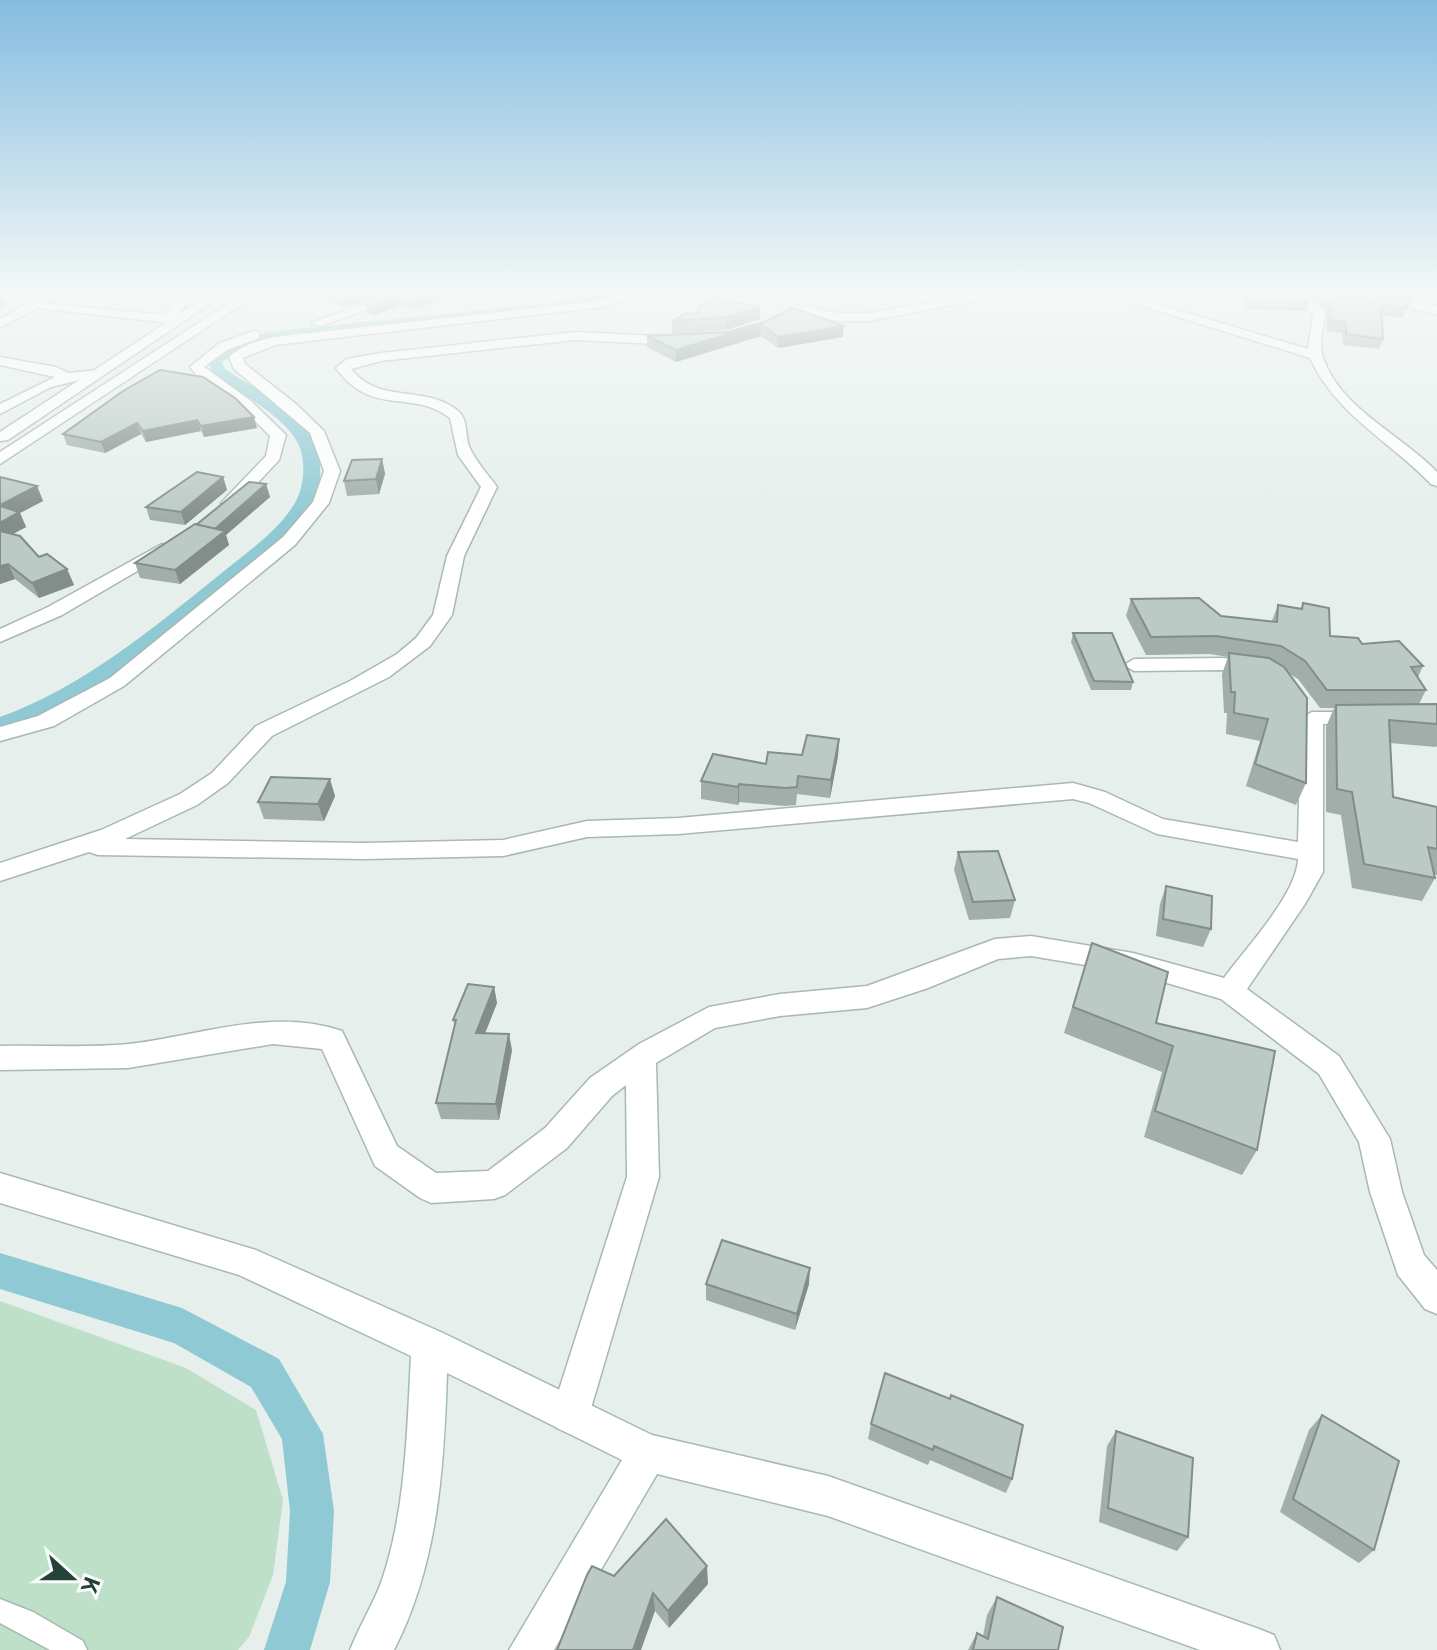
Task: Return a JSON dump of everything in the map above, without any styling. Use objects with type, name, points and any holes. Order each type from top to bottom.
[{"type":"street","points":[[45,369],[63,376]]},
{"type":"street","points":[[0,439],[105,369]]},
{"type":"street","points":[[0,459],[137,369]]},
{"type":"street","points":[[199,369],[205,377],[245,403],[278,435],[273,457],[233,500],[220,509]]},
{"type":"street","points":[[0,734],[46,721],[117,682],[289,541],[321,503],[332,471],[317,431],[243,369]]},
{"type":"street","points":[[0,872],[109,838],[161,814],[215,782],[261,732],[348,691],[413,651],[439,622],[458,548],[482,508],[489,487],[466,458],[457,439],[457,417],[440,405],[387,399],[350,379],[344,369]]},
{"type":"street","points":[[1323,369],[1332,386],[1366,420],[1419,459],[1437,481]]},
{"type":"street","points":[[0,410],[63,376],[98,374]]},
{"type":"street","points":[[0,636],[55,611],[182,537]]},
{"type":"street","points":[[1134,665],[1224,664],[1272,674]]},
{"type":"street","points":[[1230,991],[1296,898],[1310,872],[1312,718],[1296,697]]},
{"type":"street","points":[[1312,718],[1390,717]]},
{"type":"street","points":[[81,847],[364,851],[503,848],[587,829],[691,825],[1073,791],[1097,797],[1157,826],[1310,853]]},
{"type":"street","points":[[0,1058],[128,1056],[273,1032],[332,1039],[386,1156],[431,1188],[494,1185],[556,1138],[601,1087],[641,1058],[709,1018],[780,1005],[867,997],[918,981],[995,949],[1031,946],[1133,963],[1230,991],[1329,1065],[1374,1139],[1386,1192],[1410,1264],[1437,1297]]},
{"type":"street","points":[[570,1415],[643,1177],[641,1058]]},
{"type":"street","points":[[0,1188],[244,1261],[430,1346],[648,1453],[828,1496],[1259,1650]]},
{"type":"street","points":[[371,1650],[409,1559],[423,1476],[430,1346]]},
{"type":"street","points":[[530,1650],[648,1453]]},
{"type":"lane","points":[[0,1611],[74,1650]]},
{"type":"green space","points":[[0,1301],[186,1368],[256,1410],[283,1500],[273,1575],[249,1637],[238,1650],[0,1650]]},
{"type":"building","points":[[160,370],[203,377],[235,398],[254,417],[201,426],[197,420],[143,431],[137,423],[101,442],[63,434],[123,391]]},
{"type":"building","points":[[382,459],[376,479],[344,481],[352,460]]},
{"type":"building","points":[[197,472],[223,477],[181,512],[146,507]]},
{"type":"building","points":[[0,477],[37,486],[0,505]]},
{"type":"building","points":[[249,482],[266,484],[215,529],[196,525]]},
{"type":"building","points":[[0,506],[19,512],[0,523]]},
{"type":"building","points":[[195,524],[225,531],[175,570],[135,563]]},
{"type":"building","points":[[0,531],[20,536],[39,557],[47,554],[67,569],[32,583],[8,564],[0,566]]},
{"type":"building","points":[[1199,598],[1221,616],[1277,622],[1278,605],[1302,609],[1303,603],[1329,608],[1330,636],[1358,638],[1362,644],[1399,641],[1423,666],[1411,667],[1426,690],[1327,690],[1305,661],[1281,646],[1216,636],[1151,637],[1131,599]]},
{"type":"building","points":[[1073,633],[1112,633],[1133,682],[1094,681]]},
{"type":"building","points":[[1229,653],[1269,658],[1284,667],[1307,698],[1306,783],[1255,764],[1268,719],[1234,713],[1235,692],[1231,692]]},
{"type":"building","points":[[1437,704],[1437,724],[1389,720],[1393,797],[1437,807],[1437,849],[1428,847],[1435,878],[1364,864],[1352,792],[1337,789],[1336,705]]},
{"type":"building","points":[[807,735],[839,739],[831,780],[798,776],[797,787],[785,788],[739,784],[738,787],[701,781],[713,754],[766,764],[768,752],[802,755]]},
{"type":"building","points":[[271,777],[330,779],[318,804],[258,802]]},
{"type":"building","points":[[998,851],[1015,900],[973,902],[958,852]]},
{"type":"building","points":[[1166,886],[1212,896],[1211,929],[1163,919]]},
{"type":"building","points":[[1092,943],[1168,972],[1156,1023],[1275,1051],[1257,1150],[1155,1111],[1173,1046],[1073,1007]]},
{"type":"building","points":[[468,984],[494,987],[476,1033],[509,1034],[496,1104],[436,1103],[456,1020],[453,1020]]},
{"type":"building","points":[[722,1240],[810,1268],[797,1314],[706,1284]]},
{"type":"building","points":[[885,1373],[950,1399],[951,1395],[1023,1425],[1012,1479],[871,1424]]},
{"type":"building","points":[[1322,1415],[1399,1461],[1374,1550],[1293,1499]]},
{"type":"building","points":[[1116,1431],[1193,1458],[1188,1537],[1108,1508]]},
{"type":"building","points":[[666,1519],[707,1566],[668,1611],[653,1593],[633,1650],[557,1650],[592,1566],[614,1576]]},
{"type":"building","points":[[997,1597],[1063,1627],[1058,1650],[973,1650],[977,1633],[988,1639]]},
{"type":"waterway","points":[[0,725],[61,700],[115,666],[167,628],[263,549],[302,507],[310,486],[311,471],[309,449],[304,439],[283,417],[217,369]]},
{"type":"waterway","points":[[0,1271],[182,1327],[265,1373],[302,1434],[312,1511],[308,1582],[287,1650]]}]
